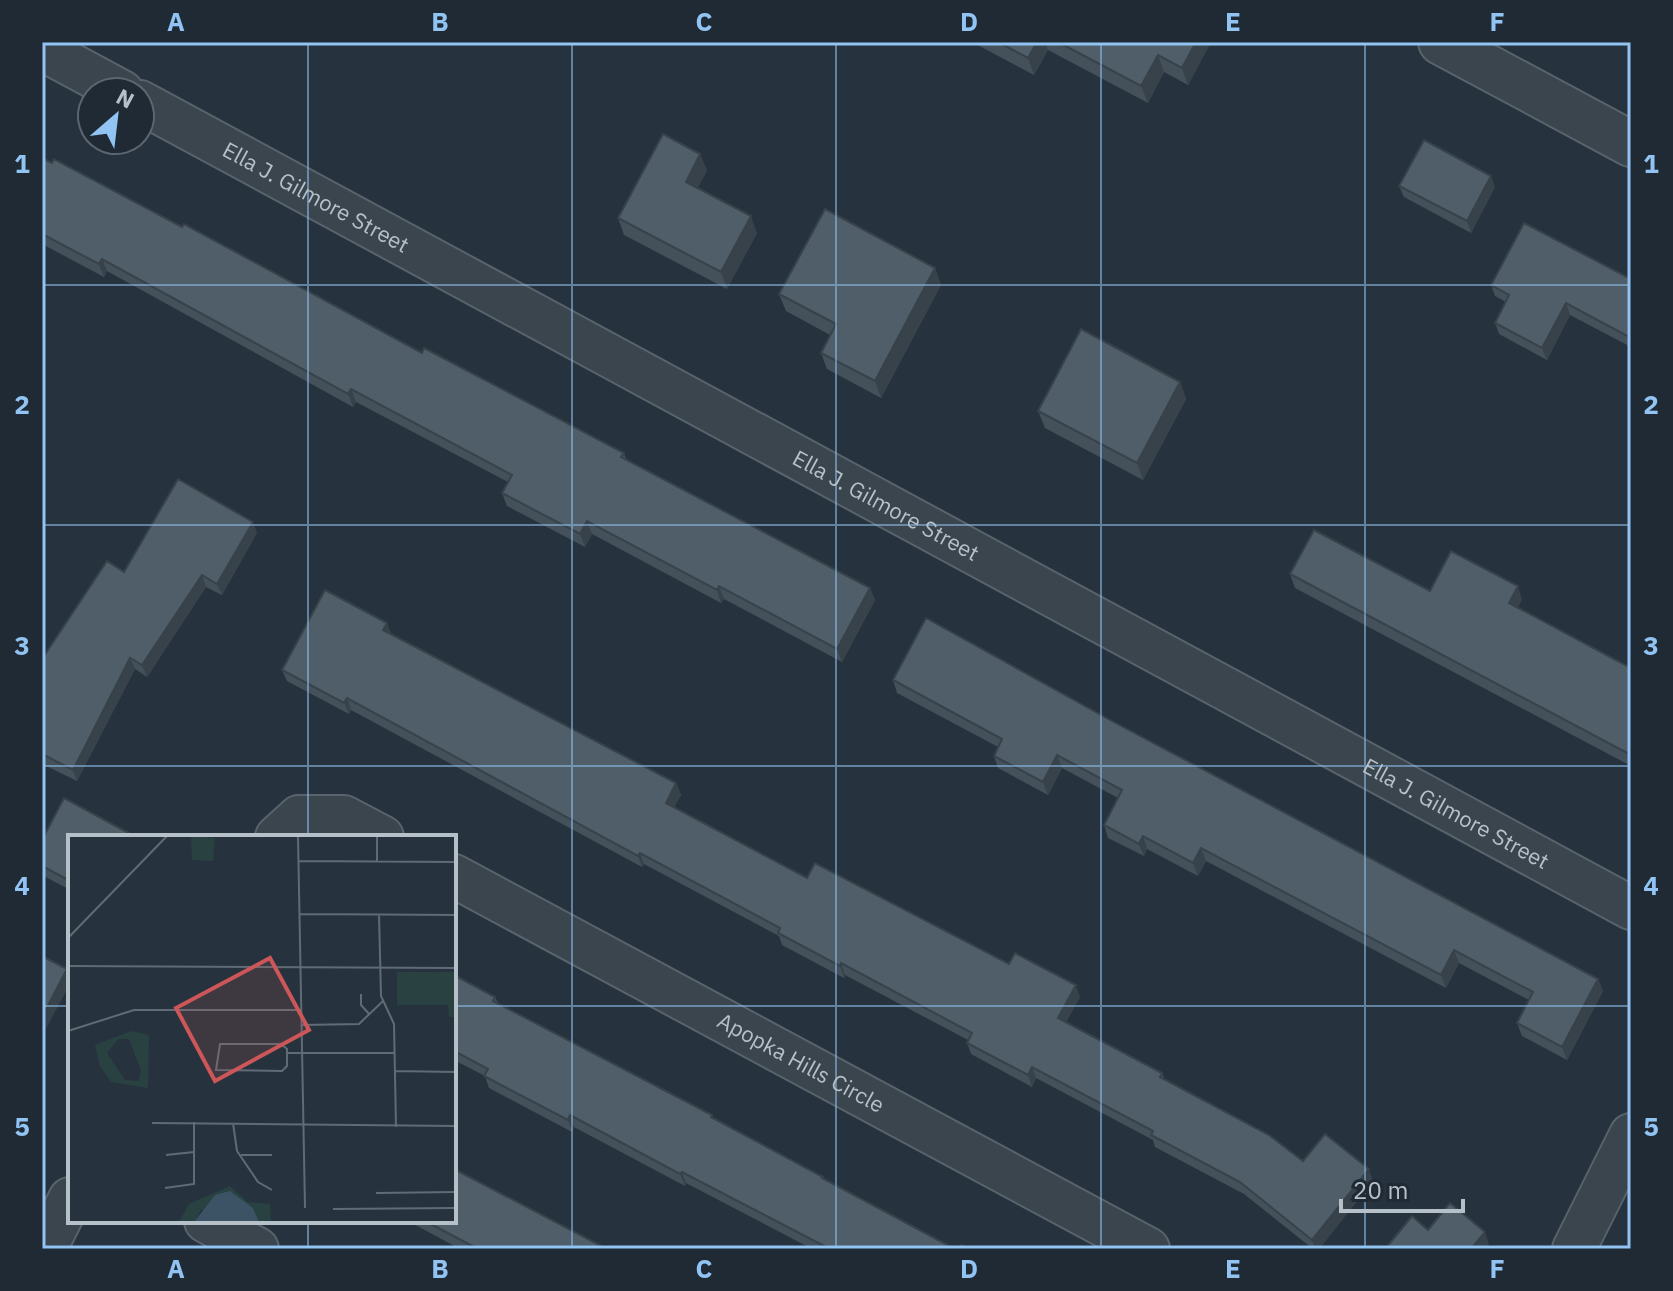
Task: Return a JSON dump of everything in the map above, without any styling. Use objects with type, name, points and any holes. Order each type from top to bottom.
[{"type":"street","points":[[1441,42],[1631,144]]},
{"type":"street","points":[[42,49],[92,76]]},
{"type":"street","name":"Ella J. Gilmore Street","points":[[156,111],[1631,908]]},
{"type":"street","points":[[279,835],[299,817],[344,817],[378,835]]},
{"type":"street","name":"Apopka Hills Circle","points":[[456,877],[1148,1249]]},
{"type":"street","points":[[1574,1249],[1626,1157]]},
{"type":"street","points":[[45,1249],[68,1203]]},
{"type":"street","points":[[210,1223],[257,1249]]},
{"type":"building","points":[[998,42],[1037,42],[1028,58]]},
{"type":"building","points":[[1058,42],[1196,42],[1182,68],[1158,55],[1141,86]]},
{"type":"building","points":[[663,134],[700,154],[686,182],[751,216],[721,272],[618,218]]},
{"type":"building","points":[[1424,140],[1491,176],[1467,221],[1399,186]]},
{"type":"building","points":[[42,158],[52,163],[54,159],[182,227],[184,224],[422,353],[424,348],[624,453],[621,457],[870,588],[837,649],[587,521],[580,534],[502,493],[512,475],[351,389],[348,394],[102,259],[99,264],[42,234]]},
{"type":"building","points":[[825,209],[935,268],[875,381],[821,353],[836,324],[779,294]]},
{"type":"building","points":[[1524,223],[1631,279],[1631,338],[1566,303],[1542,348],[1495,323],[1509,295],[1491,285]]},
{"type":"building","points":[[1081,329],[1180,382],[1137,463],[1038,411]]},
{"type":"building","points":[[178,479],[253,522],[217,584],[202,575],[142,665],[130,658],[73,770],[42,754],[42,659],[107,561],[124,572]]},
{"type":"building","points":[[1314,530],[1430,591],[1451,551],[1518,586],[1509,603],[1631,668],[1631,755],[1290,574]]},
{"type":"building","points":[[325,590],[387,623],[383,630],[676,783],[666,803],[807,878],[815,863],[1009,964],[1015,953],[1076,985],[1058,1018],[1269,1135],[1303,1161],[1325,1134],[1369,1169],[1312,1240],[1240,1182],[1151,1135],[1153,1131],[1032,1067],[1028,1075],[967,1043],[972,1033],[778,933],[780,928],[640,853],[638,856],[347,698],[344,703],[282,670]]},
{"type":"building","points":[[926,618],[1112,721],[1598,979],[1562,1047],[1517,1023],[1533,992],[1454,950],[1441,975],[1201,848],[1193,863],[1143,836],[1139,844],[1104,825],[1122,790],[1057,755],[1043,782],[994,756],[1002,739],[893,680]]},
{"type":"building","points":[[64,798],[132,835],[68,835],[68,880],[42,866],[42,840]]},
{"type":"building","points":[[42,956],[67,969],[42,1017]]},
{"type":"building","points":[[456,976],[495,997],[493,1001],[712,1115],[955,1249],[830,1249],[570,1115],[568,1120],[484,1076],[488,1069],[456,1052]]},
{"type":"building","points":[[456,1170],[607,1249],[478,1249],[429,1223],[456,1223]]},
{"type":"building","points":[[1450,1203],[1485,1232],[1471,1249],[1385,1249],[1412,1216],[1428,1230]]}]
